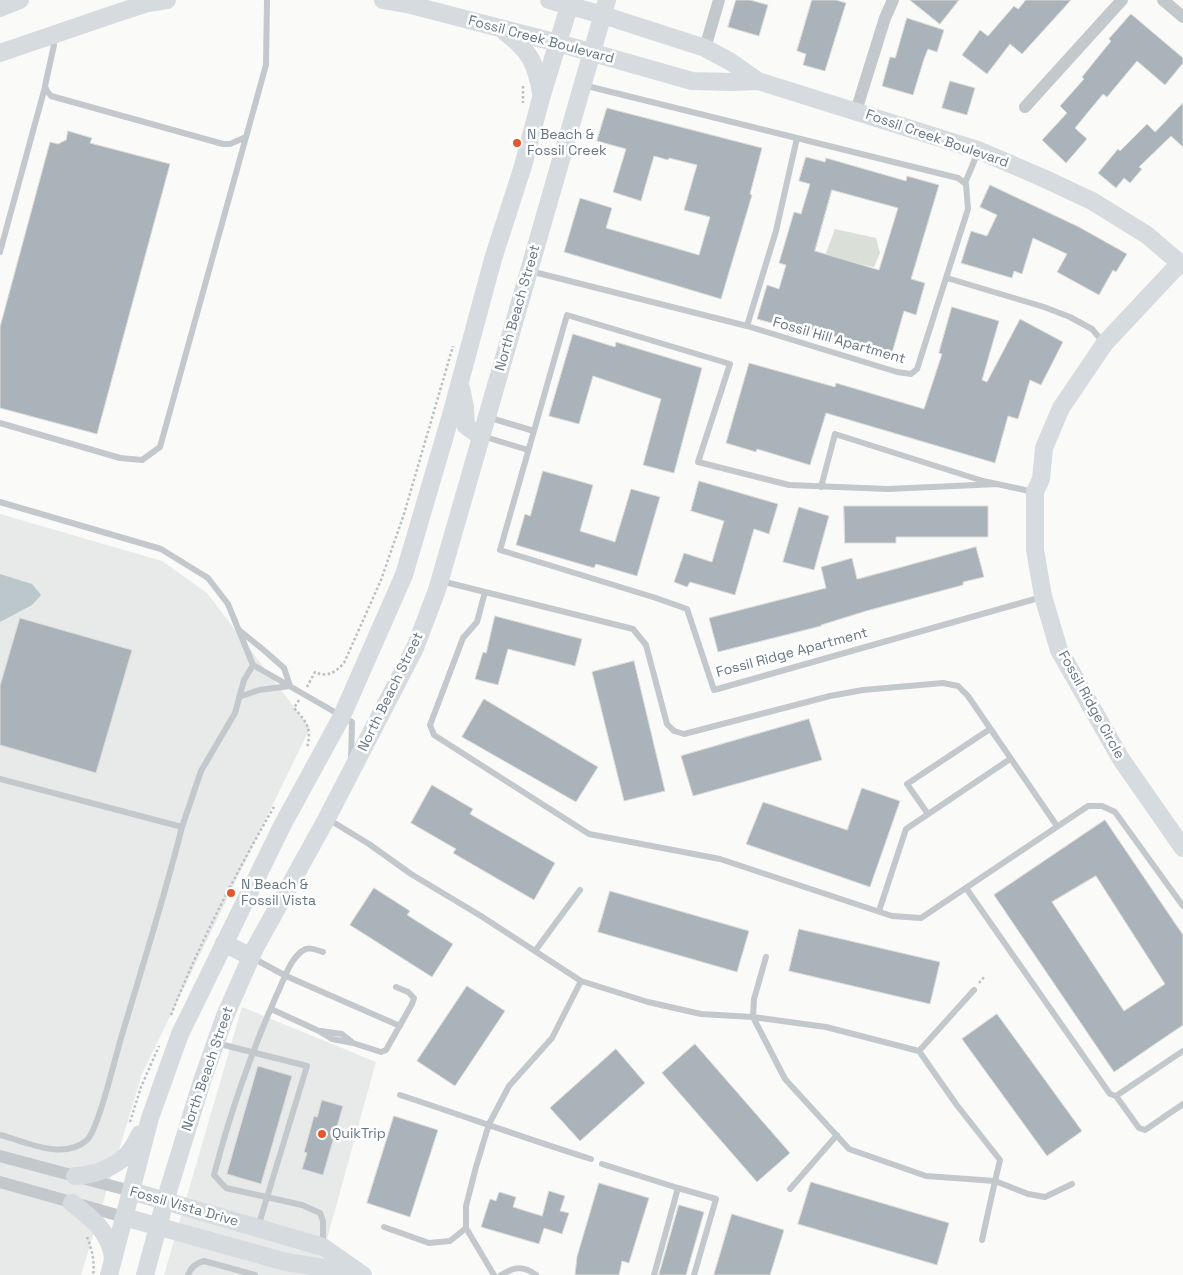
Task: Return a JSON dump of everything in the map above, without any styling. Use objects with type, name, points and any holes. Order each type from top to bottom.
[{"type":"main road","points":[[0,8],[20,0]]},
{"type":"main road","points":[[0,53],[148,3],[167,0]]},
{"type":"main road","name":"Fossil Creek Boulevard","points":[[383,0],[411,5],[501,28],[692,81],[758,81]]},
{"type":"main road","name":"Fossil Creek Boulevard","points":[[549,0],[605,8],[706,48],[731,62],[758,81],[978,150],[1092,201],[1147,235],[1181,264]]},
{"type":"main road","points":[[111,1267],[150,1118],[180,1034],[283,824],[342,718],[404,575],[460,382],[493,259],[523,166],[541,98],[570,3]]},
{"type":"main road","name":"North Beach Street","points":[[145,1275],[165,1201],[214,1043],[251,957],[327,818],[415,648],[439,580],[605,8]]},
{"type":"main road","points":[[501,28],[520,42],[532,60],[537,72],[541,98]]},
{"type":"main road","name":"Fossil Ridge Circle","points":[[1181,264],[1104,343],[1062,408],[1044,448],[1041,479],[1035,492],[1035,550],[1043,596],[1059,650],[1121,760],[1183,848]]},
{"type":"main road","points":[[460,382],[465,407],[466,426],[480,436]]},
{"type":"main road","points":[[224,943],[251,957]]},
{"type":"main road","points":[[74,1176],[88,1175],[107,1169],[128,1153],[150,1118]]},
{"type":"main road","name":"Fossil Vista Drive","points":[[131,1191],[258,1228],[324,1261],[361,1274]]},
{"type":"main road","points":[[72,1203],[92,1218],[111,1244],[111,1267]]},
{"type":"main road","name":"Fossil Vista Drive","points":[[124,1217],[286,1262],[324,1261]]},
{"type":"street","points":[[706,48],[719,0]]},
{"type":"street","points":[[856,111],[885,18],[893,0]]},
{"type":"street","points":[[1025,107],[1122,0]]},
{"type":"street","points":[[1163,0],[1183,16]]},
{"type":"street","name":"Fossil Vista Drive","points":[[0,1156],[131,1191]]},
{"type":"street","name":"Fossil Vista Drive","points":[[0,1182],[124,1217]]},
{"type":"lane","points":[[0,423],[120,458],[142,460],[160,447],[266,65],[267,0]]},
{"type":"lane","points":[[0,252],[54,51],[54,45],[47,37]]},
{"type":"lane","points":[[583,84],[938,172],[958,178],[964,183],[978,150]]},
{"type":"lane","points":[[45,86],[51,96],[223,144],[230,144],[246,136]]},
{"type":"lane","points":[[747,326],[776,230],[798,138]]},
{"type":"lane","name":"Fossil Hill Apartment","points":[[529,270],[747,326],[887,369],[911,374],[918,369],[968,209],[966,184],[964,183]]},
{"type":"lane","points":[[947,278],[1070,317],[1092,329],[1104,343]]},
{"type":"lane","name":"Fossil Ridge Apartment","points":[[998,484],[888,489],[789,485],[698,462],[730,364],[567,315],[500,550],[687,609],[714,690],[1043,596]]},
{"type":"lane","points":[[486,417],[534,431]]},
{"type":"lane","name":"Fossil Ridge Apartment","points":[[821,487],[835,434],[998,484],[1035,492]]},
{"type":"lane","points":[[480,436],[528,450]]},
{"type":"lane","points":[[0,502],[161,549],[208,578],[228,604],[253,665],[342,718],[352,722],[351,772]]},
{"type":"lane","points":[[439,580],[633,629],[646,645],[667,724],[674,731],[684,734],[855,691],[943,683],[958,686],[968,696],[1057,826]]},
{"type":"lane","points":[[485,592],[477,622],[463,638],[430,724],[434,735],[589,834],[720,859],[892,916],[921,918],[1088,806],[1102,806],[1116,812],[1183,906]]},
{"type":"lane","points":[[238,629],[284,668],[290,686]]},
{"type":"lane","points":[[0,1135],[56,1150],[72,1149],[88,1139],[96,1125],[155,930],[182,827],[201,771],[235,713],[244,680],[253,665]]},
{"type":"lane","points":[[239,698],[259,690],[290,686]]},
{"type":"lane","points":[[928,814],[907,784],[990,729]]},
{"type":"lane","points":[[879,911],[906,829],[1010,759]]},
{"type":"lane","points":[[0,779],[182,827]]},
{"type":"lane","points":[[327,818],[370,844],[411,874],[481,916],[581,981],[648,1002],[701,1014],[753,1017],[826,1027],[919,1051],[956,1104],[1000,1160],[982,1240]]},
{"type":"lane","points":[[966,888],[1110,1094],[1116,1096],[1139,1128],[1145,1130],[1183,1104]]},
{"type":"lane","points":[[535,951],[580,890]]},
{"type":"lane","points":[[323,952],[310,948],[303,950],[294,958],[252,1052],[231,1114],[214,1175],[226,1188],[320,1212],[323,1221],[324,1261]]},
{"type":"lane","points":[[251,957],[286,976],[400,1026]]},
{"type":"lane","points":[[766,957],[754,999],[753,1017],[785,1079],[849,1149],[926,1176],[995,1181],[1028,1194],[1045,1197],[1072,1184]]},
{"type":"lane","points":[[494,1275],[466,1228],[466,1206],[489,1124],[509,1086],[552,1038],[581,981]]},
{"type":"lane","points":[[271,1009],[319,1031],[342,1034],[353,1043],[381,1052],[386,1050],[414,998],[408,992],[396,987]]},
{"type":"lane","points":[[919,1051],[974,990]]},
{"type":"lane","points":[[214,1043],[307,1066],[258,1228]]},
{"type":"lane","points":[[1116,1096],[1183,1051]]},
{"type":"lane","points":[[400,1095],[591,1159]]},
{"type":"lane","points":[[790,1189],[837,1135]]},
{"type":"lane","points":[[602,1164],[716,1199],[694,1275]]},
{"type":"lane","points":[[654,1275],[678,1188]]},
{"type":"lane","points":[[384,1227],[430,1243],[450,1241],[466,1228]]},
{"type":"lane","points":[[189,1273],[197,1262],[204,1261],[255,1275]]},
{"type":"lane","points":[[501,1275],[519,1267],[528,1269],[536,1275]]},
{"type":"path","points":[[523,85],[523,105]]},
{"type":"path","points":[[315,672],[322,675],[330,674],[338,670],[344,663],[381,580],[404,514],[454,342]]},
{"type":"path","points":[[87,1237],[92,1247],[94,1259],[93,1275]]},
{"type":"shaded area","points":[[835,229],[876,238],[880,253],[874,267],[825,256]]},
{"type":"shaded area","points":[[0,514],[162,561],[207,593],[310,728],[142,1074],[81,1275],[0,1275]]},
{"type":"shaded area","points":[[0,574],[32,584],[41,595],[32,605],[0,622]]},
{"type":"shaded area","points":[[242,1007],[376,1062],[317,1275],[164,1275]]},
{"type":"building","points":[[736,0],[750,0],[768,5],[759,36],[728,27]]},
{"type":"building","points":[[812,0],[836,0],[846,3],[825,71],[803,65],[806,54],[797,51]]},
{"type":"building","points":[[910,0],[959,0],[940,24]]},
{"type":"building","points":[[1026,0],[1071,0],[1022,54],[1010,44],[987,74],[962,55],[980,30],[988,36],[1014,6],[1018,9]]},
{"type":"building","points":[[1131,14],[1183,58],[1183,63],[1165,85],[1137,61],[1107,97],[1103,94],[1075,128],[1087,139],[1066,163],[1042,140],[1067,113],[1060,106],[1084,79],[1082,77],[1111,41],[1109,39]]},
{"type":"building","points":[[907,18],[944,30],[937,52],[928,49],[913,95],[882,86],[890,57],[895,58]]},
{"type":"building","points":[[950,81],[975,88],[967,115],[942,108]]},
{"type":"building","points":[[1183,103],[1183,147],[1171,136],[1139,167],[1142,169],[1130,183],[1124,178],[1116,188],[1098,173],[1118,149],[1120,151],[1147,124],[1155,132]]},
{"type":"building","points":[[607,108],[762,148],[750,194],[752,195],[721,299],[564,252],[580,198],[612,208],[606,228],[699,255],[710,217],[684,210],[697,165],[654,156],[641,201],[613,192],[626,149],[597,141]]},
{"type":"building","points":[[68,131],[92,138],[90,143],[170,164],[97,434],[0,408],[0,327],[50,142],[58,144],[66,140]]},
{"type":"building","points":[[806,157],[825,162],[826,158],[906,181],[907,176],[939,185],[911,279],[925,283],[916,315],[904,311],[892,353],[795,325],[794,329],[757,319],[767,285],[779,289],[786,265],[779,263],[794,212],[801,214],[810,184],[799,181]],"holes":[[[832,190],[898,208],[879,270],[815,251]]]},
{"type":"building","points":[[990,185],[1079,227],[1127,254],[1116,272],[1113,270],[1099,295],[1057,272],[1067,254],[1033,238],[1022,274],[1014,271],[1012,278],[961,263],[971,231],[987,236],[997,215],[980,207]]},
{"type":"building","points":[[952,307],[999,321],[982,380],[987,382],[1020,319],[1063,342],[1041,385],[1030,380],[1018,419],[1008,416],[995,463],[826,413],[810,465],[757,449],[756,452],[726,443],[749,363],[835,387],[836,383],[924,409],[942,354],[939,353]]},
{"type":"building","points":[[573,334],[615,347],[616,342],[702,368],[674,473],[643,465],[661,399],[593,376],[579,424],[549,416]]},
{"type":"building","points":[[543,471],[593,485],[580,531],[615,542],[631,489],[660,497],[637,576],[596,564],[594,568],[516,545],[525,514],[530,516]]},
{"type":"building","points":[[699,481],[778,504],[769,534],[754,529],[735,595],[690,582],[687,587],[674,582],[684,553],[712,562],[724,521],[691,511]]},
{"type":"building","points":[[844,506],[988,506],[988,537],[896,537],[896,543],[845,543]]},
{"type":"building","points":[[799,507],[829,516],[814,570],[783,562]]},
{"type":"building","points":[[976,547],[984,577],[963,582],[963,585],[866,611],[821,626],[718,652],[709,618],[826,588],[821,567],[852,558],[857,579]]},
{"type":"building","points":[[495,616],[582,639],[575,666],[508,649],[498,685],[475,679],[483,652],[486,653]]},
{"type":"building","points":[[20,618],[132,650],[96,773],[0,745],[0,686]]},
{"type":"building","points":[[634,661],[665,791],[624,801],[592,672]]},
{"type":"building","points":[[484,699],[598,767],[576,802],[462,737]]},
{"type":"building","points":[[809,719],[822,760],[693,796],[681,756]]},
{"type":"building","points":[[432,785],[473,809],[470,814],[555,863],[534,900],[453,853],[456,849],[411,823]]},
{"type":"building","points":[[862,788],[900,801],[870,887],[746,844],[763,802],[847,830]]},
{"type":"building","points":[[1105,820],[1183,935],[1183,1025],[1114,1072],[994,895]],"holes":[[[1096,876],[1165,984],[1124,1011],[1052,902]]]},
{"type":"building","points":[[374,888],[410,911],[407,915],[453,944],[432,977],[350,925]]},
{"type":"building","points":[[610,891],[749,931],[737,972],[598,932]]},
{"type":"building","points":[[799,929],[940,962],[930,1004],[789,971]]},
{"type":"building","points":[[467,986],[505,1011],[455,1086],[417,1061]]},
{"type":"building","points":[[997,1014],[1082,1131],[1047,1156],[962,1039]]},
{"type":"building","points":[[695,1044],[790,1153],[757,1182],[662,1073]]},
{"type":"building","points":[[616,1049],[645,1083],[580,1141],[550,1108]]},
{"type":"building","points":[[258,1066],[292,1076],[261,1184],[227,1174]]},
{"type":"building","name":"QuikTrip","points":[[322,1100],[343,1106],[323,1175],[302,1169],[307,1153],[304,1152],[314,1116],[317,1117]]},
{"type":"building","points":[[394,1116],[438,1130],[410,1217],[367,1203]]},
{"type":"building","points":[[811,1182],[949,1223],[937,1265],[798,1224]]},
{"type":"building","points":[[599,1183],[649,1198],[629,1263],[622,1261],[619,1275],[575,1275],[577,1257]]},
{"type":"building","points":[[549,1191],[565,1196],[560,1211],[569,1213],[562,1234],[544,1228],[539,1244],[481,1227],[490,1199],[496,1201],[499,1192],[516,1197],[513,1207],[542,1216]]},
{"type":"building","points":[[679,1205],[704,1212],[686,1275],[659,1275]]},
{"type":"building","points":[[732,1214],[784,1230],[770,1275],[714,1275]]},
{"type":"place","name":"N Beach & Fossil Creek","points":[[517,143]]},
{"type":"place","name":"N Beach & Fossil Vista","points":[[231,893]]},
{"type":"place","name":"QuikTrip","points":[[322,1134]]}]
